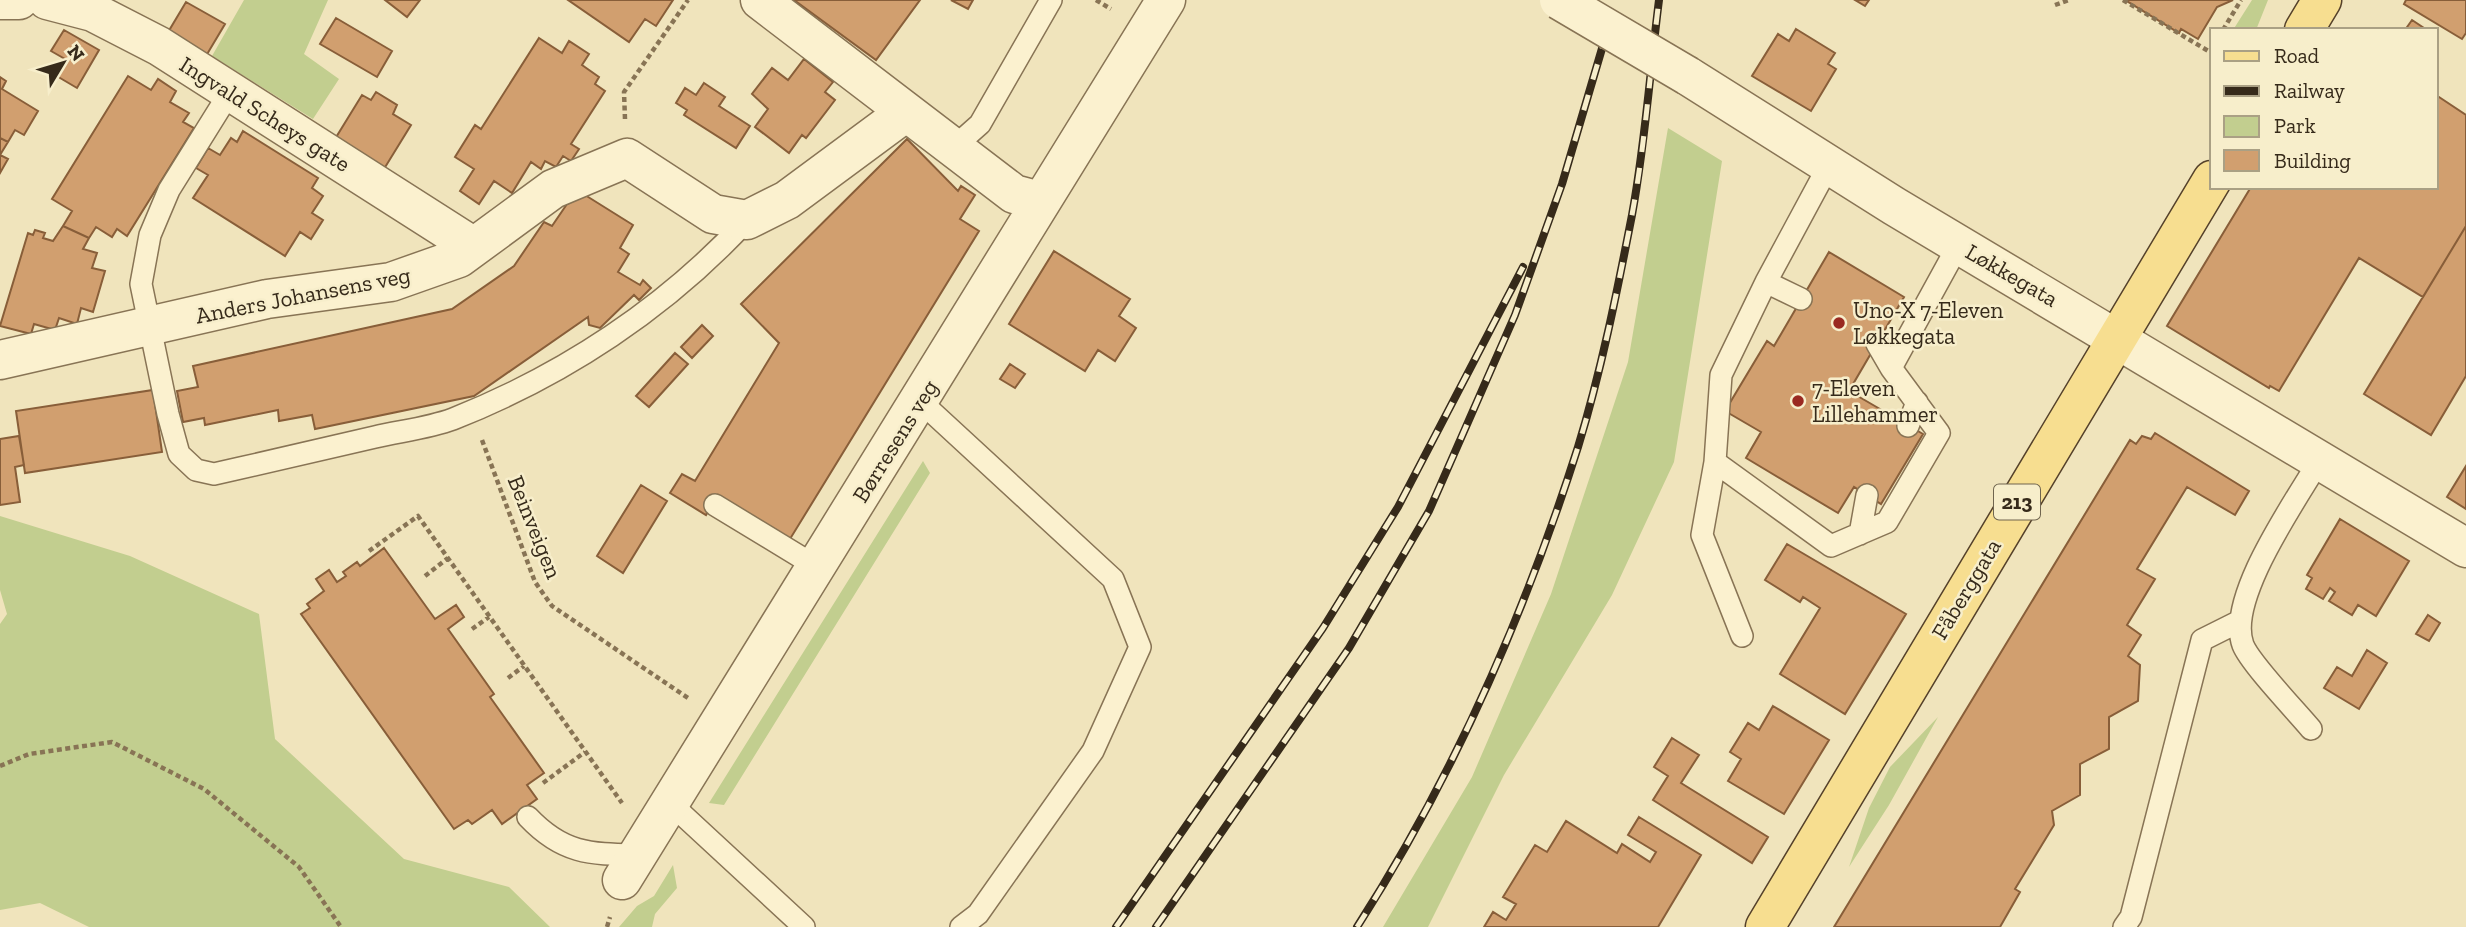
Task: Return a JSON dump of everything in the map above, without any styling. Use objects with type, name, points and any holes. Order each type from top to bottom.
[{"type":"main road","points":[[2305,28],[2322,0]]},
{"type":"main road","name":"Fåberggata","points":[[1765,927],[2210,183]]},
{"type":"street","points":[[1,0],[19,0]]},
{"type":"street","name":"Ingvald Scheys gate","points":[[47,0],[93,12],[159,46],[474,247]]},
{"type":"street","points":[[760,0],[1014,194],[1041,201]]},
{"type":"street","name":"Børresens veg","points":[[630,868],[1166,0]]},
{"type":"street","name":"Løkkegata","points":[[1559,0],[1688,76],[1958,244],[2466,548]]},
{"type":"street","points":[[747,220],[787,200],[906,112]]},
{"type":"street","name":"Anders Johansens veg","points":[[0,360],[267,299],[391,282],[459,258],[553,190],[627,158],[713,214],[747,220]]},
{"type":"lane","points":[[953,148],[980,124],[1051,0]]},
{"type":"lane","points":[[230,92],[169,190],[150,235],[141,284],[179,454],[196,470],[214,474],[451,420],[471,411],[532,383],[612,337],[669,293],[723,246],[747,220]]},
{"type":"lane","points":[[1742,636],[1702,535],[1715,462],[1721,375],[1766,282],[1829,165]]},
{"type":"lane","points":[[1891,368],[1958,244]]},
{"type":"lane","points":[[1766,282],[1801,299]]},
{"type":"lane","points":[[1715,462],[1830,546],[1887,522],[1939,433],[1891,368],[1877,344]]},
{"type":"lane","points":[[920,401],[1113,579],[1140,647],[1093,751],[978,914],[961,927]]},
{"type":"lane","points":[[1908,426],[1917,402]]},
{"type":"lane","points":[[2311,729],[2244,647],[2238,622],[2247,587],[2319,461]]},
{"type":"lane","points":[[1860,534],[1867,495]]},
{"type":"lane","points":[[715,505],[817,567]]},
{"type":"lane","points":[[2124,927],[2131,917],[2202,640],[2238,622]]},
{"type":"lane","points":[[671,804],[804,927]]},
{"type":"lane","points":[[528,817],[546,836],[576,851],[630,868]]},
{"type":"path","points":[[2055,5],[2068,0]]},
{"type":"path","points":[[2123,0],[2210,50]]},
{"type":"path","points":[[2224,28],[2241,0]]},
{"type":"path","name":"Beinveigen","points":[[471,411],[535,582],[552,606],[700,706]]},
{"type":"path","points":[[369,551],[418,516],[624,807]]},
{"type":"path","points":[[425,576],[448,558]]},
{"type":"path","points":[[472,629],[489,617]]},
{"type":"path","points":[[508,678],[524,666]]},
{"type":"path","points":[[0,766],[29,754],[112,743],[204,789],[299,867],[341,927]]},
{"type":"path","points":[[543,783],[585,752]]},
{"type":"green space","points":[[244,0],[328,0],[304,54],[339,79],[313,119],[212,56]]},
{"type":"green space","points":[[2252,0],[2268,0],[2257,28],[2234,28]]},
{"type":"green space","points":[[1668,128],[1722,161],[1674,462],[1612,595],[1504,775],[1428,927],[1383,927],[1472,777],[1551,594],[1628,362]]},
{"type":"green space","points":[[923,461],[930,473],[724,805],[709,803]]},
{"type":"green space","points":[[0,516],[130,556],[259,614],[275,739],[404,859],[509,887],[550,927],[89,927],[40,903],[0,910],[0,624],[7,614],[0,590]]},
{"type":"green space","points":[[1938,717],[1889,805],[1849,867],[1869,808],[1890,767]]},
{"type":"green space","points":[[673,865],[677,888],[655,914],[652,927],[619,927],[637,906],[654,896]]},
{"type":"building","points":[[385,0],[420,0],[407,17]]},
{"type":"building","points":[[568,0],[673,0],[656,26],[645,19],[629,42]]},
{"type":"building","points":[[794,0],[920,0],[876,60]]},
{"type":"building","points":[[951,0],[973,0],[968,9]]},
{"type":"building","points":[[1855,0],[1869,0],[1865,6]]},
{"type":"building","points":[[2125,0],[2233,0],[2217,7],[2198,39],[2181,29],[2179,33]]},
{"type":"building","points":[[2406,0],[2466,0],[2466,33],[2462,39],[2404,4]]},
{"type":"building","points":[[186,2],[225,24],[206,56],[167,34]]},
{"type":"building","points":[[336,18],[392,51],[377,77],[320,44]]},
{"type":"building","points":[[2412,20],[2424,28],[2406,28]]},
{"type":"building","points":[[1796,29],[1835,53],[1828,64],[1836,69],[1811,111],[1752,76],[1778,34],[1789,41]]},
{"type":"building","points":[[64,30],[99,50],[77,88],[55,75],[65,59],[51,51]]},
{"type":"building","points":[[539,38],[562,53],[569,41],[589,54],[582,65],[599,77],[595,84],[605,91],[571,144],[579,149],[571,161],[563,156],[556,167],[545,161],[541,169],[531,162],[512,193],[494,181],[479,204],[460,191],[474,169],[455,157],[475,125],[481,129]]},
{"type":"building","points":[[804,59],[833,82],[825,92],[835,100],[806,138],[802,135],[789,153],[755,127],[768,109],[752,94],[772,68],[788,80]]},
{"type":"building","points":[[128,76],[151,90],[158,79],[176,91],[170,102],[189,113],[183,122],[194,128],[127,236],[117,229],[112,237],[96,227],[89,238],[63,226],[72,211],[52,199]]},
{"type":"building","points":[[0,77],[6,81],[2,89],[38,111],[24,135],[15,130],[8,142],[0,138]]},
{"type":"building","points":[[704,83],[725,97],[719,106],[750,126],[736,148],[684,115],[687,110],[676,103],[685,88],[696,95]]},
{"type":"building","points":[[376,92],[397,105],[393,114],[411,125],[384,169],[335,139],[362,95],[371,100]]},
{"type":"building","points":[[2438,96],[2466,115],[2466,226],[2423,297],[2359,258],[2279,391],[2270,386],[2269,388],[2167,326],[2250,189],[2438,189]]},
{"type":"building","points":[[243,131],[318,178],[312,188],[323,196],[312,213],[323,220],[311,239],[300,232],[285,256],[193,198],[208,175],[196,168],[208,148],[220,155],[231,138],[237,142]]},
{"type":"building","points":[[0,138],[8,142],[0,155]]},
{"type":"building","points":[[907,139],[958,191],[961,186],[975,195],[960,219],[979,231],[790,539],[718,495],[706,515],[670,493],[682,474],[695,481],[779,343],[741,304]]},
{"type":"building","points":[[0,155],[8,159],[0,173]]},
{"type":"building","points":[[585,195],[633,225],[620,248],[629,254],[618,272],[640,285],[643,280],[651,288],[639,300],[634,295],[600,328],[589,325],[588,317],[474,396],[315,429],[312,415],[279,421],[278,410],[205,425],[204,418],[183,422],[177,391],[198,387],[193,366],[452,309],[514,266],[544,222],[552,226],[567,204]]},
{"type":"building","points":[[63,226],[89,238],[83,249],[97,253],[92,268],[105,271],[93,312],[81,308],[77,324],[59,318],[55,330],[34,324],[31,334],[0,326],[28,233],[33,235],[35,230],[45,233],[43,238],[53,241]]},
{"type":"building","points":[[2466,226],[2466,376],[2431,435],[2364,394]]},
{"type":"building","points":[[1054,251],[1130,299],[1119,316],[1136,328],[1115,361],[1098,350],[1085,371],[1009,324]]},
{"type":"building","points":[[1829,252],[1904,297],[1849,391],[1923,434],[1881,504],[1854,487],[1838,513],[1746,458],[1761,432],[1725,411],[1767,341],[1774,346]]},
{"type":"building","points":[[702,325],[713,336],[692,358],[681,347]]},
{"type":"building","points":[[675,353],[688,364],[649,407],[636,396]]},
{"type":"building","points":[[1010,364],[1025,374],[1015,388],[1000,379]]},
{"type":"building","points":[[153,390],[162,452],[25,473],[16,411]]},
{"type":"building","points":[[2155,433],[2249,491],[2235,515],[2187,487],[2137,569],[2155,579],[2127,625],[2141,635],[2128,656],[2140,665],[2138,701],[2109,717],[2109,749],[2080,764],[2080,795],[2052,811],[2054,825],[2015,889],[2020,892],[2000,927],[1834,927],[2130,440],[2136,444],[2142,436],[2151,439]]},
{"type":"building","points":[[19,436],[24,465],[15,467],[20,502],[0,505],[0,439]]},
{"type":"building","points":[[2466,466],[2466,509],[2447,497]]},
{"type":"building","points":[[641,485],[667,501],[623,573],[597,556]]},
{"type":"building","points":[[2340,519],[2409,561],[2376,616],[2358,605],[2352,615],[2329,601],[2335,592],[2330,588],[2323,599],[2306,589],[2312,578],[2307,575]]},
{"type":"building","points":[[1787,544],[1906,614],[1845,714],[1780,674],[1820,608],[1803,597],[1800,602],[1765,580]]},
{"type":"building","points":[[384,548],[435,619],[456,605],[464,617],[448,629],[494,694],[490,697],[544,773],[527,785],[537,799],[502,824],[492,810],[472,824],[468,820],[454,829],[301,614],[310,608],[307,604],[324,591],[316,579],[329,570],[337,582],[346,576],[343,572],[357,562],[360,566]]},
{"type":"building","points":[[2428,615],[2440,623],[2429,641],[2416,634]]},
{"type":"building","points":[[2367,650],[2387,663],[2359,709],[2324,688],[2337,667],[2352,676]]},
{"type":"building","points":[[1773,706],[1829,740],[1784,814],[1728,781],[1741,759],[1730,752],[1748,723],[1759,730]]},
{"type":"building","points":[[1672,738],[1699,755],[1681,783],[1768,837],[1752,863],[1653,800],[1668,776],[1654,767]]},
{"type":"building","points":[[1639,817],[1701,855],[1658,927],[1484,927],[1493,912],[1506,920],[1516,904],[1503,897],[1535,845],[1547,852],[1566,821],[1617,853],[1622,844],[1650,862],[1656,852],[1628,835]]},
{"type":"railway","points":[[1357,927],[1424,813],[1483,694],[1534,572],[1578,447],[1601,361],[1637,189],[1659,0]]},
{"type":"railway","points":[[1156,927],[1349,648],[1429,511],[1515,315],[1562,184],[1611,18]]},
{"type":"railway","points":[[1116,927],[1323,628],[1398,507],[1523,267]]},
{"type":"place","name":"Uno-X 7-Eleven Løkkegata","points":[[1839,323]]},
{"type":"place","name":"7-Eleven Lillehammer","points":[[1798,401]]}]
